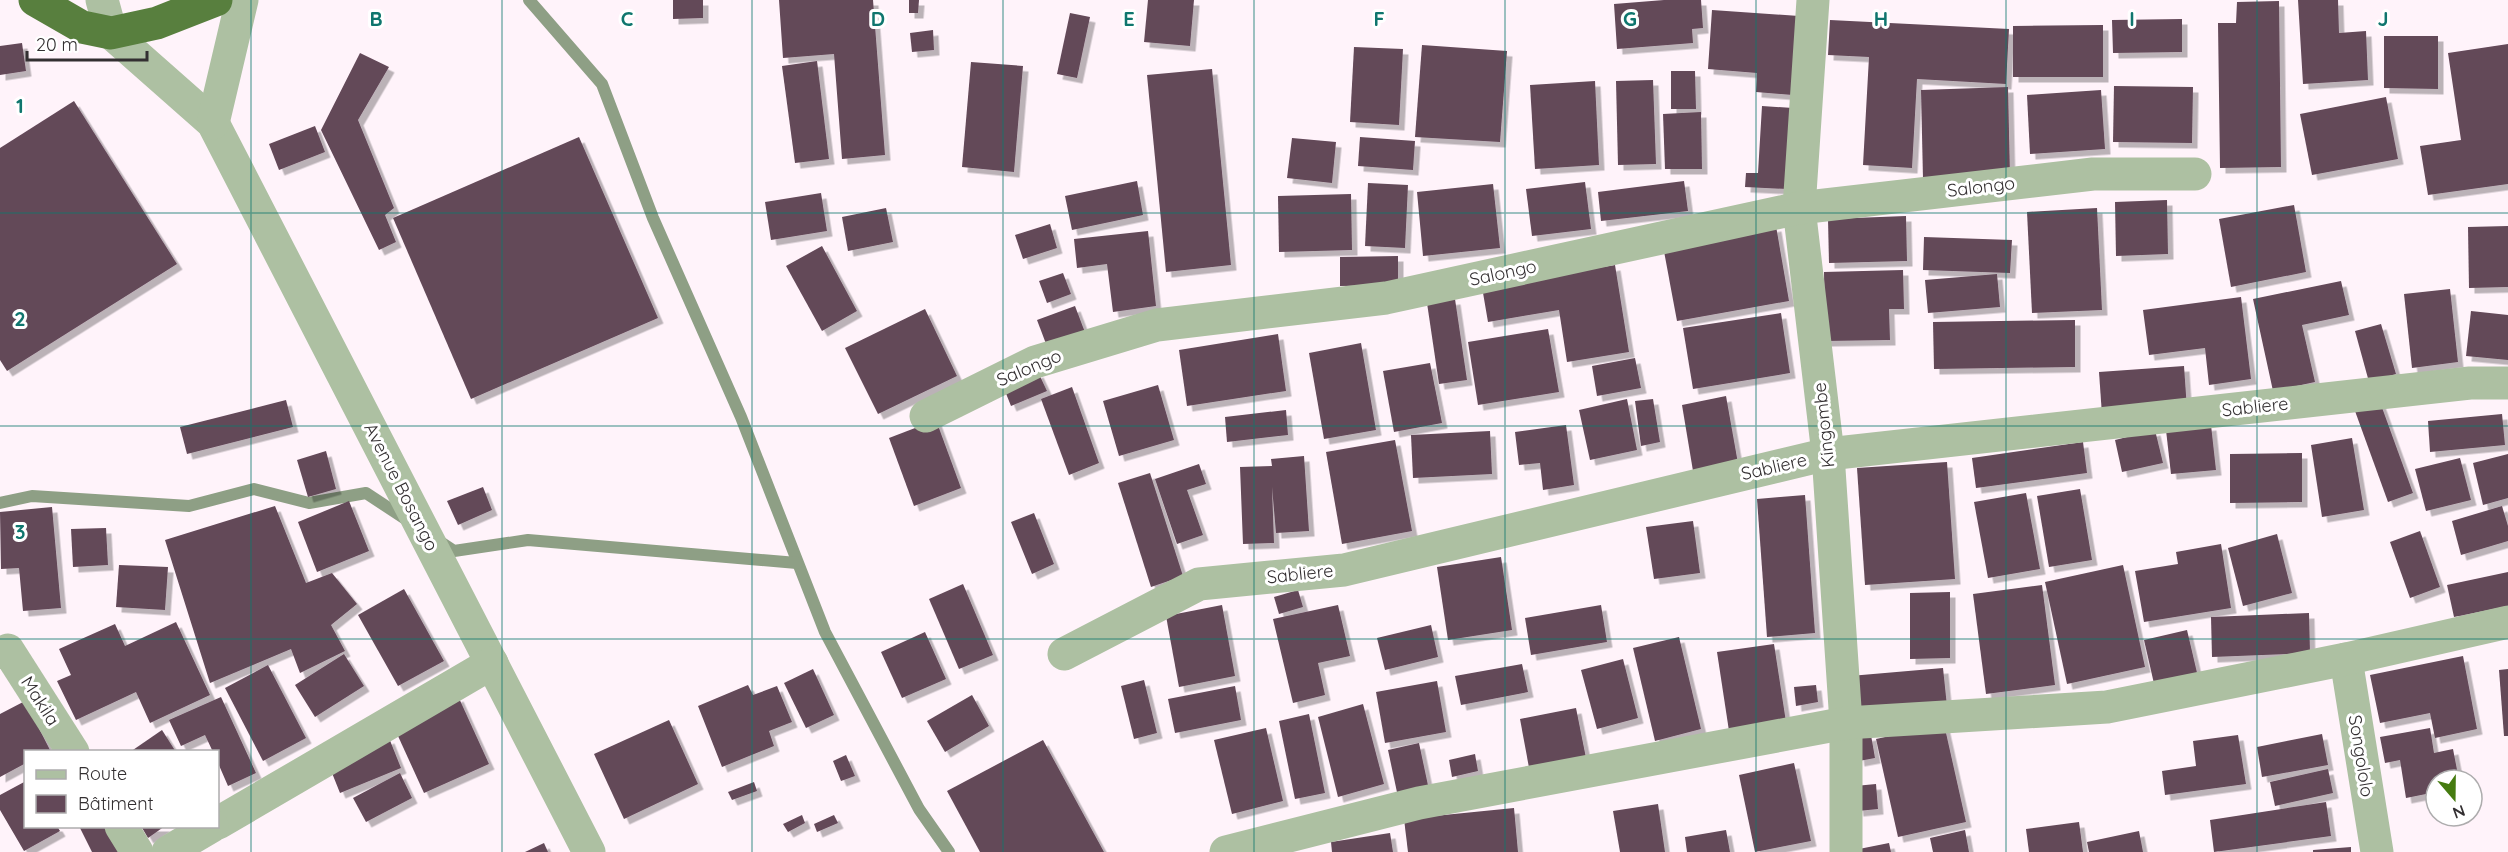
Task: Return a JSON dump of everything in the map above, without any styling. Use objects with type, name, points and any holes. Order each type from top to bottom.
[{"type":"highway","points":[[35,0],[82,27],[111,33],[157,23],[216,0]]},
{"type":"street","points":[[102,0],[111,33],[213,123],[242,0]]},
{"type":"street","name":"Kingombe","points":[[1813,0],[1799,208],[1828,454],[1846,723],[1846,852]]},
{"type":"street","name":"Avenue Bosango","points":[[213,123],[589,852]]},
{"type":"street","name":"Salongo","points":[[926,416],[1035,362],[1157,324],[1386,298],[1799,208],[2093,174],[2195,174]]},
{"type":"street","name":"Sabliere","points":[[1064,654],[1199,584],[1344,570],[1828,454],[2458,385],[2508,383]]},
{"type":"street","points":[[1226,852],[1419,803],[1846,723],[2107,707],[2346,659],[2508,622]]},
{"type":"street","name":"Makila","points":[[8,650],[72,750]]},
{"type":"street","name":"Songololo","points":[[2346,659],[2377,852]]},
{"type":"street","points":[[219,822],[492,663]]},
{"type":"street","points":[[122,828],[137,852]]},
{"type":"street","points":[[168,852],[209,828]]},
{"type":"building","points":[[673,0],[703,0],[703,18],[673,19]]},
{"type":"building","points":[[779,0],[873,0],[885,155],[842,159],[834,54],[783,58]]},
{"type":"building","points":[[909,0],[919,0],[918,13],[909,13]]},
{"type":"building","points":[[1148,0],[1194,0],[1190,46],[1144,42]]},
{"type":"building","points":[[1701,0],[1703,28],[1692,29],[1693,43],[1617,49],[1614,4]]},
{"type":"building","points":[[2298,0],[2338,0],[2339,33],[2366,31],[2368,80],[2303,84]]},
{"type":"building","points":[[2279,1],[2281,167],[2220,168],[2218,23],[2236,23],[2237,2]]},
{"type":"building","points":[[1712,10],[1799,16],[1793,95],[1756,92],[1757,73],[1708,69]]},
{"type":"building","points":[[1070,13],[1090,17],[1077,78],[1057,74]]},
{"type":"building","points":[[2182,19],[2182,52],[2113,53],[2112,20]]},
{"type":"building","points":[[1830,20],[2009,29],[2006,84],[1917,79],[1912,168],[1863,165],[1869,57],[1828,55]]},
{"type":"building","points":[[2103,25],[2103,77],[2013,77],[2013,26]]},
{"type":"building","points":[[933,30],[934,50],[912,52],[910,33]]},
{"type":"building","points":[[2384,36],[2438,36],[2438,89],[2384,88]]},
{"type":"building","points":[[22,43],[26,71],[0,75],[0,46]]},
{"type":"building","points":[[2508,44],[2508,184],[2428,195],[2420,146],[2461,140],[2448,53]]},
{"type":"building","points":[[1422,45],[1507,51],[1500,142],[1415,137]]},
{"type":"building","points":[[1354,47],[1403,49],[1399,125],[1350,122]]},
{"type":"building","points":[[360,53],[389,67],[358,120],[394,208],[385,215],[396,242],[379,250],[321,130]]},
{"type":"building","points":[[817,61],[829,159],[795,163],[782,66]]},
{"type":"building","points":[[971,62],[1023,66],[1014,172],[962,167]]},
{"type":"building","points":[[1212,69],[1231,265],[1166,272],[1147,75]]},
{"type":"building","points":[[1671,71],[1695,71],[1696,109],[1671,109]]},
{"type":"building","points":[[1653,80],[1656,164],[1618,165],[1616,81]]},
{"type":"building","points":[[1595,81],[1599,165],[1535,169],[1530,85]]},
{"type":"building","points":[[2114,86],[2193,87],[2192,143],[2113,142]]},
{"type":"building","points":[[2008,87],[2010,177],[1923,179],[1921,90]]},
{"type":"building","points":[[2101,90],[2105,149],[2030,154],[2027,95]]},
{"type":"building","points":[[2386,97],[2398,159],[2312,175],[2300,114]]},
{"type":"building","points":[[74,101],[177,264],[7,371],[0,360],[0,148]]},
{"type":"building","points":[[1762,106],[1793,108],[1788,189],[1745,187],[1746,173],[1758,173]]},
{"type":"building","points":[[1701,112],[1702,169],[1665,169],[1663,114]]},
{"type":"building","points":[[315,126],[325,152],[279,170],[269,144]]},
{"type":"building","points":[[579,137],[658,318],[471,399],[393,218]]},
{"type":"building","points":[[1360,137],[1415,141],[1413,170],[1358,166]]},
{"type":"building","points":[[1292,138],[1336,142],[1332,183],[1287,178]]},
{"type":"building","points":[[1137,181],[1143,215],[1072,230],[1065,196]]},
{"type":"building","points":[[1684,181],[1688,211],[1601,221],[1598,192]]},
{"type":"building","points":[[1585,182],[1591,229],[1532,236],[1526,189]]},
{"type":"building","points":[[1368,183],[1408,185],[1405,248],[1365,246]]},
{"type":"building","points":[[1493,184],[1500,248],[1423,256],[1417,192]]},
{"type":"building","points":[[821,193],[827,231],[771,240],[765,202]]},
{"type":"building","points":[[1351,194],[1352,250],[1279,252],[1278,196]]},
{"type":"building","points":[[2167,200],[2168,254],[2116,256],[2115,202]]},
{"type":"building","points":[[2294,205],[2306,272],[2231,287],[2219,219]]},
{"type":"building","points":[[886,208],[893,242],[848,251],[842,217]]},
{"type":"building","points":[[2097,208],[2102,310],[2032,313],[2027,212]]},
{"type":"building","points":[[1906,216],[1907,261],[1829,263],[1828,219]]},
{"type":"building","points":[[1050,224],[1057,248],[1023,259],[1015,235]]},
{"type":"building","points":[[1776,226],[1789,301],[1677,321],[1663,246]]},
{"type":"building","points":[[2508,226],[2508,287],[2469,288],[2468,227]]},
{"type":"building","points":[[1148,231],[1156,306],[1113,312],[1107,264],[1077,268],[1074,239]]},
{"type":"building","points":[[1924,237],[2012,240],[2010,273],[1923,270]]},
{"type":"building","points":[[822,246],[857,311],[822,331],[786,266]]},
{"type":"building","points":[[1398,256],[1398,285],[1340,286],[1340,257]]},
{"type":"building","points":[[1615,265],[1629,352],[1567,362],[1559,310],[1488,322],[1482,287]]},
{"type":"building","points":[[1903,270],[1904,309],[1889,309],[1890,340],[1825,341],[1824,272]]},
{"type":"building","points":[[1063,273],[1071,294],[1047,303],[1039,281]]},
{"type":"building","points":[[1997,274],[2000,307],[1928,313],[1925,280]]},
{"type":"building","points":[[2341,281],[2349,315],[2302,325],[2315,382],[2273,391],[2253,299]]},
{"type":"building","points":[[2450,289],[2458,362],[2412,368],[2404,294]]},
{"type":"building","points":[[2241,297],[2251,379],[2209,385],[2205,348],[2149,355],[2143,310]]},
{"type":"building","points":[[1455,299],[1467,380],[1439,384],[1427,303]]},
{"type":"building","points":[[1075,306],[1086,335],[1048,349],[1037,320]]},
{"type":"building","points":[[925,309],[957,376],[878,414],[845,348]]},
{"type":"building","points":[[2471,311],[2508,315],[2508,360],[2466,356]]},
{"type":"building","points":[[1781,313],[1790,373],[1693,389],[1683,328]]},
{"type":"building","points":[[2075,320],[2075,367],[1934,369],[1933,322]]},
{"type":"building","points":[[2381,324],[2396,374],[2369,382],[2355,331]]},
{"type":"building","points":[[1548,329],[1559,392],[1478,405],[1468,342]]},
{"type":"building","points":[[1278,334],[1286,391],[1187,406],[1179,350]]},
{"type":"building","points":[[1361,343],[1376,430],[1324,439],[1309,353]]},
{"type":"building","points":[[1635,358],[1641,388],[1597,396],[1592,366]]},
{"type":"building","points":[[1430,363],[1442,423],[1394,432],[1383,371]]},
{"type":"building","points":[[2184,366],[2187,409],[2102,415],[2099,372]]},
{"type":"building","points":[[1038,372],[1047,391],[1011,406],[1003,386]]},
{"type":"building","points":[[1158,385],[1174,440],[1119,456],[1103,401]]},
{"type":"building","points":[[1072,387],[1099,463],[1069,475],[1041,399]]},
{"type":"building","points":[[1726,396],[1739,469],[1694,477],[1682,405]]},
{"type":"building","points":[[1627,399],[1637,450],[1590,460],[1579,410]]},
{"type":"building","points":[[1653,399],[1660,442],[1641,446],[1635,401]]},
{"type":"building","points":[[286,400],[293,427],[187,454],[180,427]]},
{"type":"building","points":[[2380,402],[2413,493],[2388,502],[2355,411]]},
{"type":"building","points":[[1286,410],[1288,435],[1227,442],[1225,417]]},
{"type":"building","points":[[2502,414],[2505,445],[2430,452],[2428,421]]},
{"type":"building","points":[[936,420],[961,488],[914,506],[889,438]]},
{"type":"building","points":[[1566,425],[1574,485],[1543,490],[1540,463],[1519,465],[1515,432]]},
{"type":"building","points":[[2211,425],[2216,470],[2171,474],[2166,430]]},
{"type":"building","points":[[2155,430],[2163,463],[2122,472],[2115,440]]},
{"type":"building","points":[[1490,431],[1492,474],[1413,478],[1411,435]]},
{"type":"building","points":[[2352,438],[2364,510],[2322,517],[2311,445]]},
{"type":"building","points":[[1395,440],[1412,531],[1342,544],[1326,452]]},
{"type":"building","points":[[2083,442],[2087,473],[1976,488],[1972,458]]},
{"type":"building","points":[[326,451],[336,489],[308,497],[297,460]]},
{"type":"building","points":[[2302,453],[2302,502],[2230,503],[2230,454]]},
{"type":"building","points":[[2508,454],[2508,498],[2483,505],[2473,463]]},
{"type":"building","points":[[1304,456],[1309,531],[1276,533],[1272,487],[1274,543],[1243,544],[1240,467],[1272,466],[1271,459]]},
{"type":"building","points":[[2460,458],[2471,500],[2426,511],[2415,469]]},
{"type":"building","points":[[1947,462],[1955,579],[1865,585],[1857,468]]},
{"type":"building","points":[[1199,464],[1206,484],[1187,490],[1203,535],[1177,544],[1155,479]]},
{"type":"building","points":[[1150,473],[1183,576],[1151,587],[1118,483]]},
{"type":"building","points":[[483,487],[492,510],[458,525],[447,501]]},
{"type":"building","points":[[2080,489],[2092,560],[2049,567],[2037,496]]},
{"type":"building","points":[[2026,493],[2040,569],[1988,578],[1974,502]]},
{"type":"building","points":[[1805,495],[1815,633],[1767,637],[1757,499]]},
{"type":"building","points":[[349,501],[369,551],[317,572],[298,522]]},
{"type":"building","points":[[275,506],[306,583],[332,573],[357,604],[331,625],[345,651],[300,673],[291,649],[210,683],[165,540]]},
{"type":"building","points":[[2502,506],[2508,526],[2508,541],[2461,555],[2452,521]]},
{"type":"building","points":[[52,507],[61,608],[23,611],[19,568],[1,569],[0,512]]},
{"type":"building","points":[[1034,513],[1054,564],[1032,574],[1011,522]]},
{"type":"building","points":[[1693,521],[1700,573],[1654,579],[1646,527]]},
{"type":"building","points":[[106,528],[108,565],[73,567],[71,529]]},
{"type":"building","points":[[2420,531],[2440,587],[2410,598],[2390,542]]},
{"type":"building","points":[[2277,534],[2292,593],[2243,606],[2228,548]]},
{"type":"building","points":[[2221,544],[2231,608],[2144,622],[2135,571],[2178,564],[2176,552]]},
{"type":"building","points":[[1501,557],[1512,630],[1448,640],[1437,567]]},
{"type":"building","points":[[119,565],[168,567],[165,610],[116,607]]},
{"type":"building","points":[[2123,565],[2145,667],[2067,684],[2045,582]]},
{"type":"building","points":[[2508,572],[2508,606],[2454,617],[2447,585]]},
{"type":"building","points":[[963,584],[993,655],[959,669],[929,599]]},
{"type":"building","points":[[2042,585],[2055,685],[1986,694],[1973,594]]},
{"type":"building","points":[[404,589],[444,661],[398,686],[358,615]]},
{"type":"building","points":[[1298,590],[1303,607],[1279,614],[1274,597]]},
{"type":"building","points":[[1950,592],[1950,658],[1910,659],[1910,593]]},
{"type":"building","points":[[1222,605],[1235,676],[1179,687],[1166,616]]},
{"type":"building","points":[[1338,605],[1350,656],[1318,663],[1325,695],[1293,703],[1273,619]]},
{"type":"building","points":[[1601,605],[1607,642],[1531,655],[1525,618]]},
{"type":"building","points":[[2309,613],[2310,653],[2212,657],[2211,617]]},
{"type":"building","points":[[176,622],[210,695],[150,723],[136,692],[76,720],[57,681],[71,675],[59,649],[115,624],[125,646]]},
{"type":"building","points":[[1431,625],[1438,657],[1385,670],[1377,638]]},
{"type":"building","points":[[2187,630],[2198,677],[2155,688],[2144,640]]},
{"type":"building","points":[[925,632],[946,679],[902,698],[881,652]]},
{"type":"building","points":[[1679,637],[1701,729],[1655,741],[1633,648]]},
{"type":"building","points":[[1774,644],[1786,722],[1729,731],[1717,652]]},
{"type":"building","points":[[344,654],[364,686],[315,717],[295,685]]},
{"type":"building","points":[[2463,656],[2477,729],[2435,738],[2430,713],[2380,723],[2370,675]]},
{"type":"building","points":[[1623,659],[1638,718],[1597,729],[1581,670]]},
{"type":"building","points":[[1522,664],[1528,692],[1461,705],[1455,676]]},
{"type":"building","points":[[268,665],[306,738],[263,761],[225,688]]},
{"type":"building","points":[[1943,668],[1947,706],[1853,714],[1850,676]]},
{"type":"building","points":[[813,669],[834,715],[806,728],[784,683]]},
{"type":"building","points":[[2508,669],[2508,736],[2504,736],[2499,670]]},
{"type":"building","points":[[1144,680],[1157,733],[1134,739],[1121,686]]},
{"type":"building","points":[[1437,681],[1446,732],[1385,743],[1376,692]]},
{"type":"building","points":[[748,685],[753,695],[777,686],[792,722],[769,731],[774,746],[722,767],[698,706]]},
{"type":"building","points":[[1816,685],[1818,702],[1796,706],[1794,687]]},
{"type":"building","points":[[1235,686],[1241,720],[1175,733],[1168,699]]},
{"type":"building","points":[[972,695],[989,726],[945,752],[927,721]]},
{"type":"building","points":[[458,696],[489,764],[424,793],[393,725]]},
{"type":"building","points":[[221,697],[256,773],[228,786],[219,765],[219,750],[212,750],[205,735],[181,746],[169,720]]},
{"type":"building","points":[[25,701],[50,750],[24,750],[24,764],[0,777],[0,714]]},
{"type":"building","points":[[1363,704],[1384,784],[1338,797],[1318,717]]},
{"type":"building","points":[[1576,708],[1587,763],[1530,773],[1520,719]]},
{"type":"building","points":[[1309,714],[1325,793],[1295,799],[1279,721]]},
{"type":"building","points":[[669,720],[698,784],[624,819],[594,754]]},
{"type":"building","points":[[1944,724],[1966,822],[1898,837],[1876,739]]},
{"type":"building","points":[[1266,728],[1283,801],[1232,814],[1214,740]]},
{"type":"building","points":[[2430,728],[2434,753],[2453,749],[2457,768],[2424,768],[2424,794],[2406,798],[2400,760],[2385,763],[2380,737]]},
{"type":"building","points":[[162,730],[175,750],[133,750]]},
{"type":"building","points":[[2322,734],[2328,765],[2262,777],[2257,747]]},
{"type":"building","points":[[1871,735],[1875,758],[1859,761],[1856,737]]},
{"type":"building","points":[[2238,735],[2246,784],[2165,795],[2162,771],[2196,766],[2193,741]]},
{"type":"building","points":[[389,738],[401,768],[340,793],[328,763]]},
{"type":"building","points":[[1043,740],[1104,852],[980,852],[947,791]]},
{"type":"building","points":[[1419,743],[1429,790],[1398,797],[1388,750]]},
{"type":"building","points":[[1475,754],[1478,771],[1452,777],[1449,760]]},
{"type":"building","points":[[846,755],[855,776],[841,781],[833,761]]},
{"type":"building","points":[[1794,763],[1811,841],[1755,852],[1739,775]]},
{"type":"building","points":[[2328,769],[2333,793],[2275,806],[2270,782]]},
{"type":"building","points":[[400,773],[412,798],[366,822],[353,798]]},
{"type":"building","points":[[24,782],[24,828],[58,828],[60,831],[24,851],[0,810],[0,795]]},
{"type":"building","points":[[754,782],[757,791],[732,800],[728,792]]},
{"type":"building","points":[[1876,784],[1878,809],[1858,811],[1855,786]]},
{"type":"building","points":[[2326,802],[2331,836],[2214,852],[2210,820]]},
{"type":"building","points":[[1658,804],[1665,852],[1620,852],[1613,811]]},
{"type":"building","points":[[1514,808],[1518,852],[1408,852],[1404,819]]},
{"type":"building","points":[[802,815],[805,823],[788,832],[783,824]]},
{"type":"building","points":[[834,815],[838,823],[817,832],[814,824]]},
{"type":"building","points":[[2079,822],[2083,852],[2029,852],[2026,829]]},
{"type":"building","points":[[80,828],[115,828],[121,852],[92,852]]},
{"type":"building","points":[[142,828],[162,828],[148,838]]},
{"type":"building","points":[[1726,830],[1730,852],[1687,852],[1685,837]]},
{"type":"building","points":[[1965,830],[1969,852],[1933,852],[1930,838]]},
{"type":"building","points":[[2139,831],[2143,852],[2089,852],[2087,842]]},
{"type":"building","points":[[1390,833],[1393,852],[1332,852],[1331,842]]},
{"type":"building","points":[[544,843],[548,852],[525,852]]},
{"type":"building","points":[[1889,843],[1891,852],[1860,852],[1859,849]]},
{"type":"building","points":[[2351,847],[2351,852],[2313,852],[2313,850]]},
{"type":"waterway","points":[[529,0],[602,84],[653,218],[741,417],[825,632],[919,809],[949,852]]},
{"type":"waterway","points":[[0,503],[32,496],[189,506],[254,489],[309,503],[366,493],[407,520]]},
{"type":"waterway","points":[[439,541],[454,551],[528,540],[797,563]]}]
